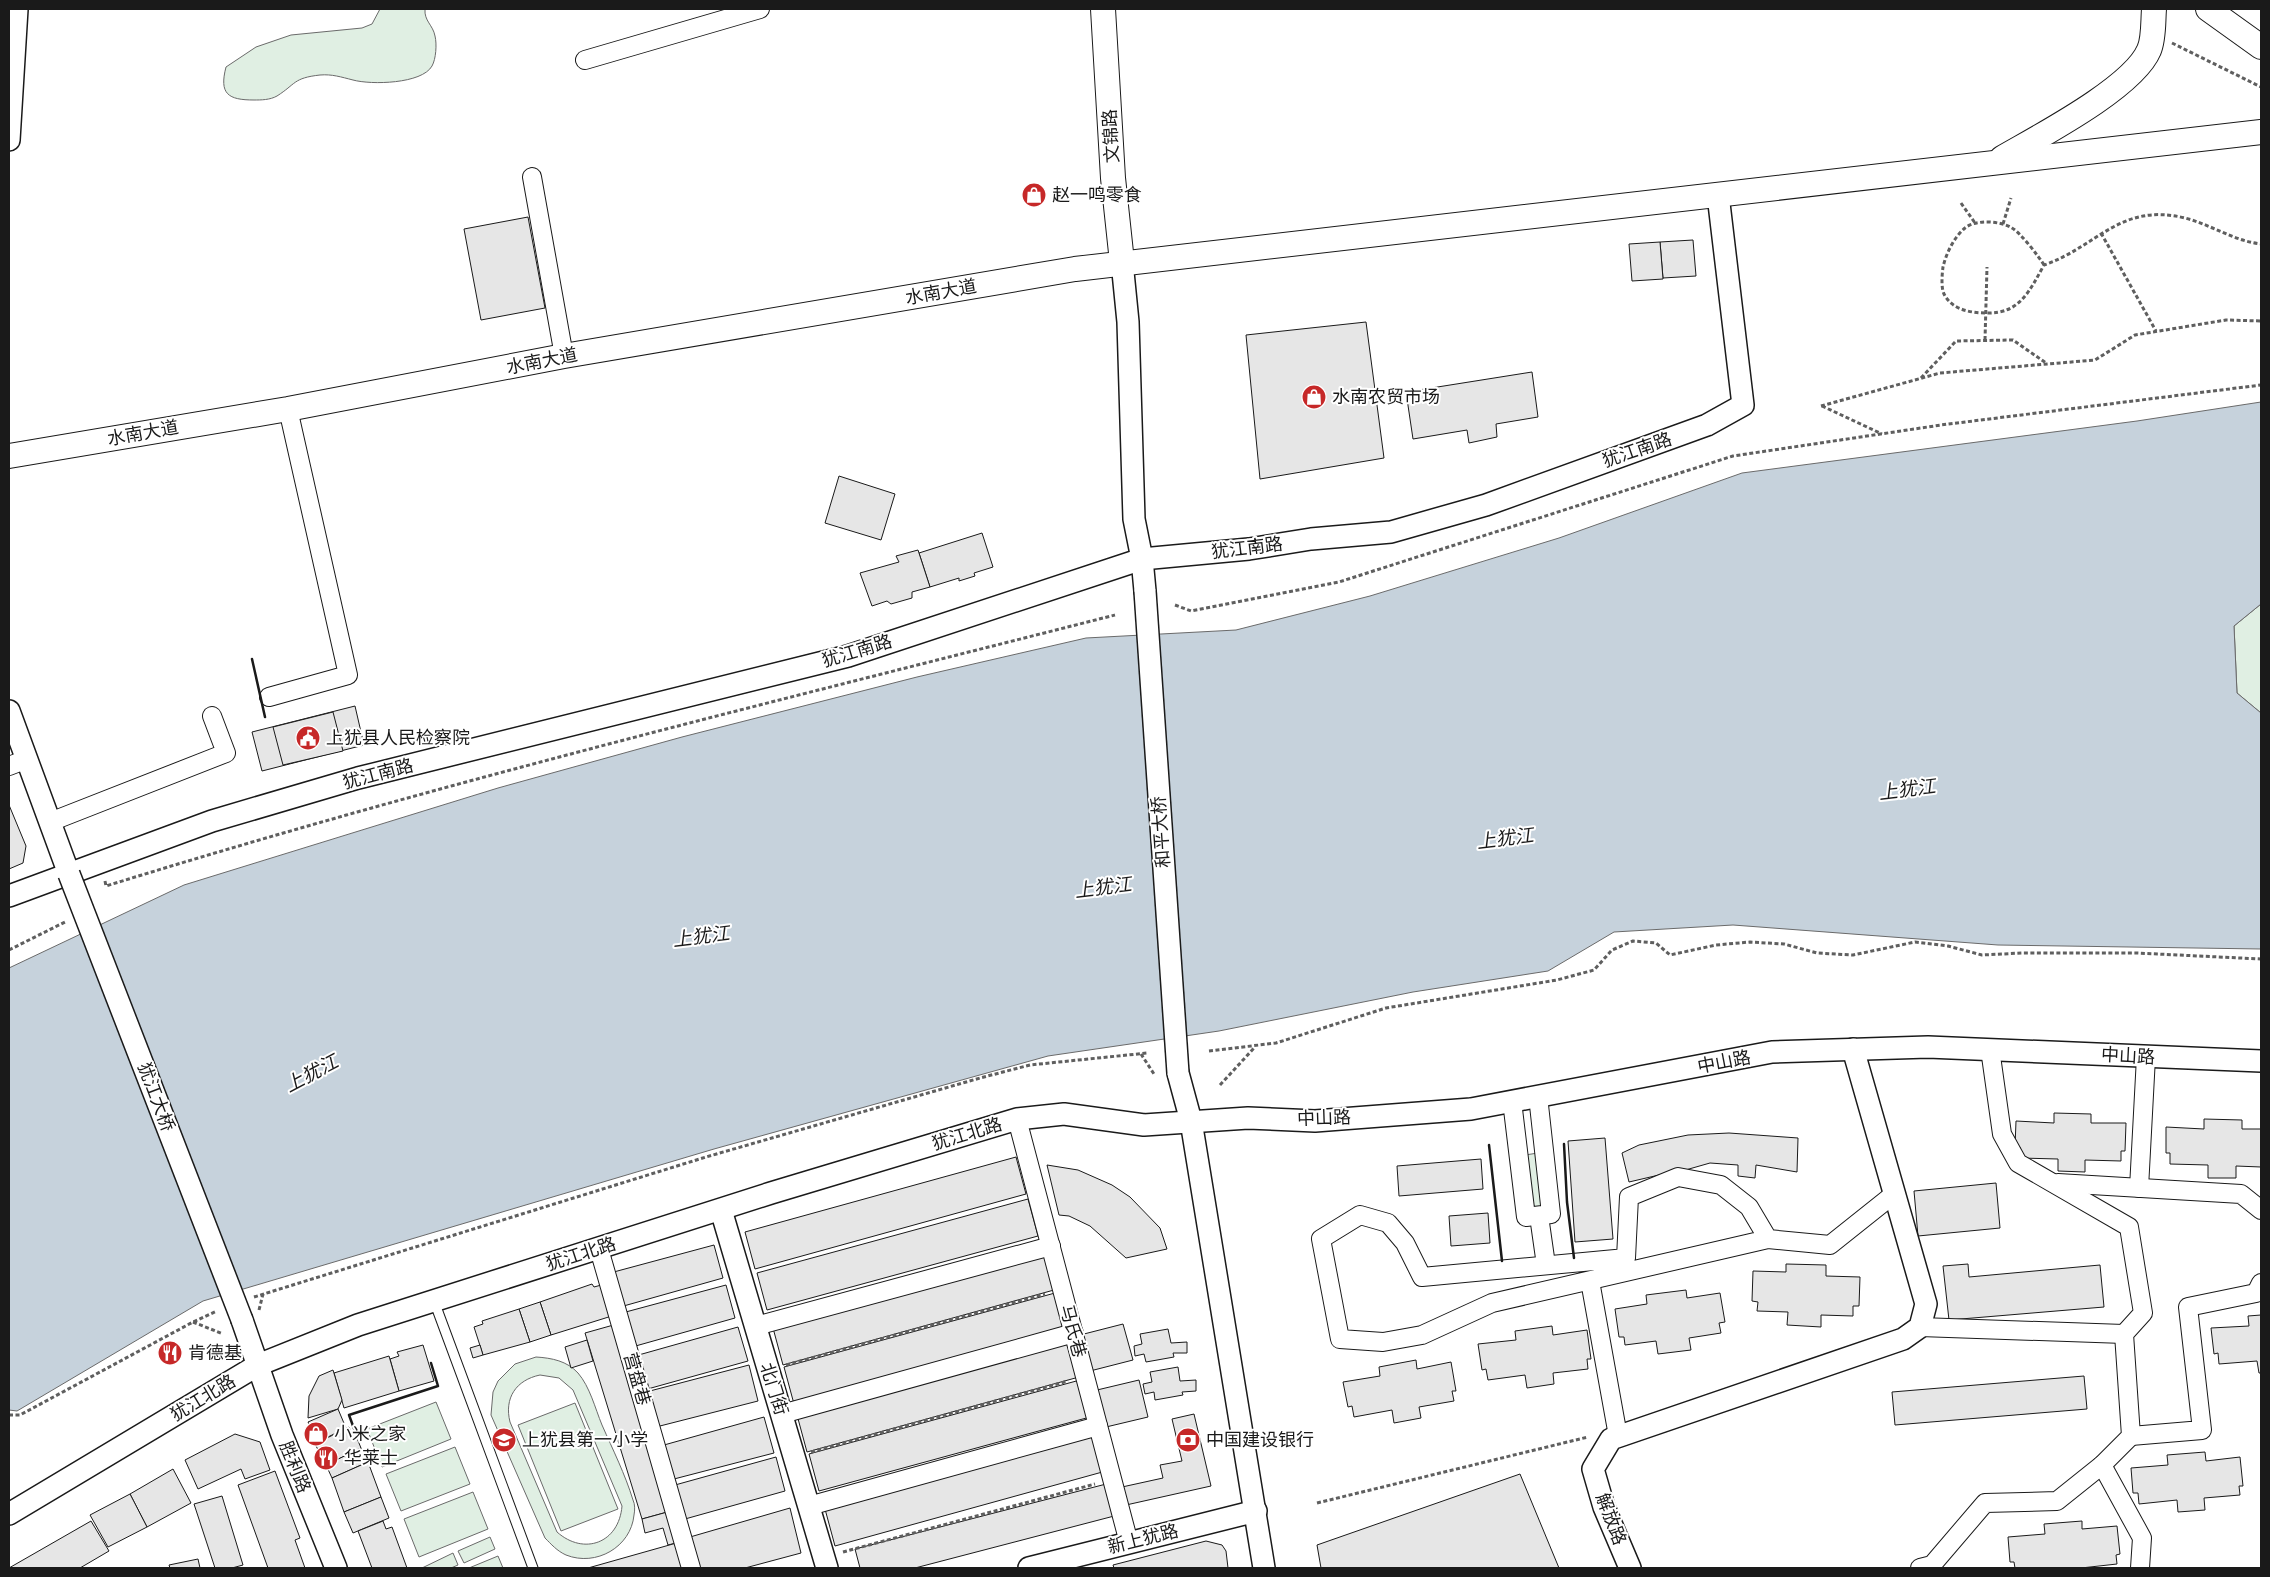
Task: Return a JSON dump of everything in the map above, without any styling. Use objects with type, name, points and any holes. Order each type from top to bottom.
[{"type":"main road","name":"文锦路","points":[[1103,9],[1113,178],[1122,262]]},
{"type":"main road","points":[[1994,163],[2106,95],[2134,71],[2149,50],[2154,9]]},
{"type":"main road","points":[[2208,9],[2261,47]]},
{"type":"main road","name":"水南大道","points":[[9,457],[288,409],[564,356],[1075,268],[2261,132]]},
{"type":"street","points":[[9,140],[17,9]]},
{"type":"street","points":[[585,60],[760,9]]},
{"type":"street","points":[[532,177],[564,356]]},
{"type":"street","name":"犹江南路","points":[[9,896],[212,821],[358,778],[848,656],[1142,559],[1249,549],[1311,539],[1391,532],[1486,505],[1707,425],[1743,406],[1718,195]]},
{"type":"street","name":"和平大桥","points":[[1122,262],[1128,322],[1134,520],[1142,559],[1145,591],[1178,1073],[1191,1121],[1264,1568]]},
{"type":"street","points":[[269,697],[348,675],[288,409]]},
{"type":"street","points":[[9,450],[9,457]]},
{"type":"street","name":"犹江大桥","points":[[9,711],[18,762],[50,822],[69,874],[250,1317],[258,1365]]},
{"type":"street","points":[[50,822],[226,753],[212,716]]},
{"type":"street","name":"中山路","points":[[1191,1121],[1248,1118],[1315,1120],[1471,1109],[1772,1052],[1928,1047],[2261,1061]]},
{"type":"street","points":[[1853,1049],[1926,1304],[1920,1327]]},
{"type":"street","points":[[1990,1049],[2002,1134],[2018,1163],[2129,1227],[2143,1313],[2124,1334],[2131,1436]]},
{"type":"street","points":[[2139,1188],[2146,1057]]},
{"type":"street","points":[[1512,1101],[1526,1217],[1551,1214],[1538,1096]]},
{"type":"street","name":"犹江北路","points":[[9,1514],[258,1365],[358,1325],[771,1193],[1017,1119],[1064,1114],[1144,1124],[1191,1121]]},
{"type":"street","name":"马氏巷","points":[[1017,1119],[1129,1543]]},
{"type":"street","points":[[1768,1239],[1749,1207],[1721,1185],[1678,1177],[1629,1197],[1626,1258],[1422,1277],[1405,1243],[1388,1223],[1360,1215],[1321,1239],[1340,1340],[1383,1342],[1422,1335],[1492,1303],[1768,1239],[1830,1245],[1894,1194]]},
{"type":"street","points":[[2052,1182],[2241,1194],[2261,1210]]},
{"type":"street","name":"北门街","points":[[721,1210],[826,1563]]},
{"type":"street","points":[[1539,1216],[1546,1265]]},
{"type":"street","points":[[756,1326],[1051,1246]]},
{"type":"street","name":"营盘巷","points":[[599,1248],[691,1568]]},
{"type":"street","points":[[1590,1281],[1618,1436],[1903,1339],[1920,1327],[2124,1334]]},
{"type":"street","points":[[1920,1568],[1932,1565],[1985,1503],[2057,1501],[2102,1465],[2131,1436],[2202,1430],[2188,1307],[2256,1293],[2261,1283]]},
{"type":"street","points":[[782,1414],[1074,1333]]},
{"type":"street","name":"胜利路","points":[[258,1365],[282,1435],[336,1568]]},
{"type":"street","points":[[809,1506],[1098,1426]]},
{"type":"street","name":"解放路","points":[[1618,1436],[1611,1439],[1593,1469],[1604,1507],[1630,1568]]},
{"type":"street","points":[[2102,1465],[2142,1538],[2140,1568]]},
{"type":"street","name":"新上犹路","points":[[1029,1568],[1256,1511]]},
{"type":"lane","points":[[434,1301],[533,1568]]},
{"type":"path","points":[[2168,41],[2261,86]]},
{"type":"path","points":[[2003,224],[2011,198]]},
{"type":"path","points":[[1961,203],[1975,223]]},
{"type":"path","points":[[2044,266],[2022,236],[2012,227],[1995,222],[1975,223],[1965,228],[1945,258],[1942,272],[1944,293],[1956,307],[1972,313],[2010,309],[2023,301],[2044,266],[2060,260],[2118,223],[2140,216],[2184,218],[2235,239],[2261,244]]},
{"type":"path","points":[[2101,233],[2156,332]]},
{"type":"path","points":[[1985,340],[1987,267]]},
{"type":"path","points":[[1882,434],[1821,406],[1940,373],[2095,360],[2135,335],[2226,320],[2261,321]]},
{"type":"path","points":[[1921,378],[1956,341],[2013,340],[2046,364]]},
{"type":"path","points":[[1175,605],[1190,611],[1339,582],[1733,456],[1882,434],[2261,385]]},
{"type":"path","points":[[106,886],[270,835],[646,734],[1115,615]]},
{"type":"path","points":[[9,950],[65,922]]},
{"type":"path","points":[[1209,1051],[1276,1043],[1386,1008],[1557,980],[1594,970],[1612,950],[1633,940],[1656,942],[1670,955],[1716,945],[1750,942],[1784,944],[1816,953],[1853,954],[1915,942],[1948,946],[1982,955],[2136,953],[2261,959]]},
{"type":"path","points":[[1220,1085],[1256,1046]]},
{"type":"path","points":[[250,1317],[264,1294],[706,1158],[1030,1065],[1147,1053]]},
{"type":"path","points":[[1141,1054],[1154,1074]]},
{"type":"path","points":[[769,1370],[1062,1289]]},
{"type":"path","points":[[9,1416],[20,1415],[217,1311]]},
{"type":"path","points":[[193,1322],[223,1334]]},
{"type":"path","points":[[794,1457],[1086,1377]]},
{"type":"path","points":[[1316,1503],[1591,1436]]},
{"type":"path","points":[[826,1563],[1112,1480]]},
{"type":"green space","points":[[380,9],[425,9],[426,17],[434,32],[436,43],[432,66],[426,72],[407,80],[383,83],[361,82],[329,75],[311,76],[296,82],[274,97],[263,100],[238,99],[228,94],[225,89],[224,76],[226,67],[256,47],[291,35],[362,28],[372,24]]},
{"type":"green space","points":[[2261,604],[2261,713],[2237,693],[2234,626]]},
{"type":"green space","points":[[1538,1153],[1544,1208],[1532,1210],[1525,1155]]},
{"type":"green space","points":[[536,1357],[559,1361],[578,1373],[592,1398],[623,1471],[634,1505],[631,1526],[626,1536],[619,1545],[600,1556],[577,1558],[566,1555],[545,1538],[491,1415],[493,1392],[498,1381],[515,1364]],"holes":[[[540,1375],[559,1378],[573,1390],[622,1506],[614,1529],[607,1537],[589,1544],[567,1539],[557,1532],[510,1422],[509,1405],[518,1386],[524,1381]]]},
{"type":"green space","points":[[436,1402],[451,1439],[382,1467],[367,1429]]},
{"type":"green space","points":[[575,1403],[618,1509],[561,1531],[518,1425]]},
{"type":"green space","points":[[455,1447],[470,1484],[401,1511],[386,1474]]},
{"type":"green space","points":[[473,1492],[488,1529],[419,1557],[404,1519]]},
{"type":"green space","points":[[490,1537],[495,1549],[464,1563],[458,1551]]},
{"type":"green space","points":[[453,1553],[458,1565],[451,1568],[422,1568]]},
{"type":"green space","points":[[498,1556],[503,1568],[469,1568]]},
{"type":"water","name":"上犹江","points":[[2261,402],[2261,604],[2234,626],[2237,693],[2261,713],[2261,949],[1998,945],[1733,925],[1614,932],[1548,971],[1413,992],[1219,1031],[1048,1056],[714,1149],[203,1301],[17,1411],[9,1410],[9,968],[184,885],[498,788],[682,737],[917,677],[1086,638],[1236,630],[1370,596],[1559,538],[1742,473],[2137,421]]},
{"type":"building","points":[[528,217],[545,308],[481,320],[464,229]]},
{"type":"building","points":[[1693,240],[1696,276],[1663,278],[1660,242]]},
{"type":"building","points":[[1660,242],[1663,279],[1632,281],[1629,244]]},
{"type":"building","name":"水南农贸市场","points":[[1366,322],[1384,458],[1260,479],[1246,335]]},
{"type":"building","points":[[1532,372],[1538,417],[1496,424],[1497,437],[1469,443],[1467,430],[1413,439],[1406,392]]},
{"type":"building","points":[[839,476],[895,494],[881,540],[825,523]]},
{"type":"building","points":[[982,533],[993,567],[974,573],[975,576],[959,581],[959,578],[930,587],[919,553]]},
{"type":"building","points":[[918,550],[930,587],[912,592],[912,598],[891,604],[887,601],[872,606],[860,573],[899,562],[896,556]]},
{"type":"building","name":"上犹县人民检察院","points":[[355,706],[364,745],[262,771],[252,732]]},
{"type":"building","points":[[333,712],[343,751],[283,765],[273,727]]},
{"type":"building","points":[[9,805],[26,846],[23,863],[9,869]]},
{"type":"building","points":[[2054,1113],[2091,1114],[2091,1123],[2126,1123],[2125,1151],[2121,1151],[2121,1161],[2085,1160],[2085,1172],[2058,1171],[2058,1159],[2020,1158],[2020,1147],[2015,1147],[2016,1121],[2054,1123]]},
{"type":"building","points":[[2204,1119],[2242,1120],[2242,1129],[2261,1129],[2261,1167],[2236,1166],[2236,1178],[2208,1178],[2208,1165],[2170,1164],[2170,1153],[2166,1153],[2166,1127],[2204,1129]]},
{"type":"building","points":[[1729,1133],[1798,1138],[1797,1172],[1756,1165],[1755,1178],[1738,1176],[1738,1165],[1710,1163],[1682,1171],[1661,1186],[1659,1175],[1629,1182],[1622,1153],[1639,1145],[1688,1135]]},
{"type":"building","points":[[1605,1138],[1613,1239],[1575,1242],[1568,1141]]},
{"type":"building","points":[[1016,1157],[1026,1194],[755,1269],[745,1232]]},
{"type":"building","points":[[1481,1159],[1483,1189],[1399,1196],[1397,1166]]},
{"type":"building","points":[[1047,1165],[1078,1170],[1112,1185],[1130,1197],[1160,1228],[1167,1249],[1126,1258],[1090,1226],[1069,1216],[1059,1215]]},
{"type":"building","points":[[1996,1183],[2000,1228],[1918,1236],[1914,1191]]},
{"type":"building","points":[[1028,1199],[1038,1236],[767,1310],[757,1273]]},
{"type":"building","points":[[1488,1213],[1490,1243],[1451,1246],[1449,1216]]},
{"type":"building","points":[[714,1245],[723,1278],[620,1307],[610,1273]]},
{"type":"building","points":[[1044,1254],[1054,1290],[783,1365],[773,1328]]},
{"type":"building","points":[[1786,1264],[1826,1265],[1826,1276],[1860,1277],[1859,1306],[1853,1306],[1853,1316],[1821,1315],[1821,1327],[1787,1325],[1788,1312],[1757,1311],[1758,1302],[1752,1301],[1753,1271],[1786,1272]]},
{"type":"building","points":[[1968,1264],[1969,1277],[2100,1265],[2104,1307],[1949,1320],[1943,1266]]},
{"type":"building","points":[[592,1284],[594,1287],[605,1284],[615,1315],[551,1335],[540,1302]]},
{"type":"building","points":[[726,1285],[735,1318],[632,1347],[622,1313]]},
{"type":"building","points":[[1686,1290],[1687,1298],[1720,1293],[1725,1322],[1719,1323],[1721,1333],[1689,1338],[1691,1350],[1658,1354],[1656,1341],[1625,1345],[1624,1337],[1619,1337],[1615,1309],[1647,1304],[1646,1295]]},
{"type":"building","points":[[1055,1293],[1065,1330],[794,1404],[784,1367]]},
{"type":"building","points":[[540,1302],[551,1335],[530,1342],[519,1309]]},
{"type":"building","points":[[519,1309],[530,1342],[483,1355],[474,1327],[483,1324],[482,1321]]},
{"type":"building","points":[[2261,1315],[2261,1373],[2259,1373],[2257,1361],[2219,1364],[2218,1353],[2214,1354],[2211,1328],[2249,1326],[2248,1316]]},
{"type":"building","points":[[617,1324],[671,1511],[642,1519],[585,1333]]},
{"type":"building","points":[[1123,1324],[1133,1360],[1090,1371],[1080,1335]]},
{"type":"building","points":[[1552,1326],[1553,1335],[1587,1330],[1591,1359],[1587,1359],[1588,1369],[1553,1373],[1554,1384],[1527,1388],[1525,1375],[1488,1380],[1486,1369],[1482,1370],[1478,1344],[1516,1340],[1515,1331]]},
{"type":"building","points":[[738,1327],[748,1361],[644,1390],[635,1356]]},
{"type":"building","points":[[1168,1329],[1171,1343],[1187,1342],[1187,1353],[1173,1353],[1174,1357],[1146,1362],[1144,1354],[1135,1356],[1134,1346],[1142,1344],[1140,1334]]},
{"type":"building","points":[[587,1340],[593,1361],[571,1368],[565,1347]]},
{"type":"building","points":[[1068,1341],[1079,1377],[807,1452],[797,1415]]},
{"type":"building","points":[[423,1345],[434,1381],[399,1391],[390,1359],[399,1356],[397,1352]]},
{"type":"building","points":[[480,1345],[483,1355],[473,1358],[470,1348]]},
{"type":"building","points":[[389,1356],[399,1391],[344,1408],[334,1373]]},
{"type":"building","points":[[1416,1360],[1417,1369],[1451,1362],[1456,1391],[1452,1391],[1454,1401],[1419,1407],[1421,1418],[1394,1423],[1392,1410],[1354,1417],[1352,1406],[1348,1407],[1343,1382],[1380,1376],[1379,1367]]},
{"type":"building","points":[[749,1365],[758,1401],[656,1427],[646,1392]]},
{"type":"building","points":[[1178,1367],[1180,1381],[1196,1380],[1196,1391],[1182,1392],[1183,1395],[1155,1400],[1154,1392],[1145,1394],[1143,1384],[1152,1382],[1150,1372]]},
{"type":"building","points":[[333,1370],[342,1400],[338,1409],[308,1418],[309,1396],[319,1376]]},
{"type":"building","points":[[2084,1376],[2087,1409],[1895,1425],[1892,1392]]},
{"type":"building","points":[[1080,1380],[1090,1417],[819,1491],[809,1454]]},
{"type":"building","points":[[1139,1380],[1148,1417],[1106,1427],[1097,1390]]},
{"type":"building","points":[[338,1409],[346,1428],[318,1442],[308,1422]]},
{"type":"building","name":"中国建设银行","points":[[1194,1414],[1211,1486],[1126,1505],[1122,1487],[1163,1478],[1160,1465],[1182,1461],[1172,1419]]},
{"type":"building","points":[[764,1417],[774,1453],[674,1479],[664,1445]]},
{"type":"building","points":[[349,1427],[351,1432],[354,1431],[361,1448],[326,1465],[315,1444]]},
{"type":"building","points":[[235,1434],[260,1442],[270,1470],[245,1479],[241,1469],[198,1489],[185,1460]]},
{"type":"building","points":[[1096,1435],[1106,1471],[835,1546],[825,1509]]},
{"type":"building","points":[[361,1448],[368,1462],[332,1478],[326,1465]]},
{"type":"building","points":[[2205,1452],[2206,1461],[2240,1457],[2243,1486],[2239,1486],[2240,1495],[2204,1498],[2205,1510],[2178,1512],[2177,1500],[2139,1504],[2138,1493],[2133,1493],[2131,1468],[2168,1465],[2167,1455]]},
{"type":"building","points":[[776,1457],[785,1491],[685,1519],[675,1485]]},
{"type":"building","points":[[368,1462],[381,1497],[344,1512],[332,1478]]},
{"type":"building","points":[[173,1469],[191,1503],[147,1527],[130,1494]]},
{"type":"building","points":[[275,1471],[300,1538],[295,1540],[305,1568],[268,1568],[238,1485]]},
{"type":"building","points":[[1520,1474],[1559,1568],[1321,1568],[1317,1545]]},
{"type":"building","points":[[1110,1483],[1118,1515],[915,1568],[860,1568],[855,1549]]},
{"type":"building","points":[[130,1494],[147,1527],[108,1547],[90,1515]]},
{"type":"building","points":[[222,1496],[243,1565],[232,1568],[215,1568],[194,1504]]},
{"type":"building","points":[[381,1497],[389,1518],[353,1533],[344,1512]]},
{"type":"building","points":[[790,1508],[801,1553],[745,1568],[698,1568],[690,1537]]},
{"type":"building","points":[[671,1511],[680,1542],[668,1545],[663,1528],[645,1533],[642,1519]]},
{"type":"building","points":[[91,1521],[109,1551],[80,1568],[9,1568]]},
{"type":"building","points":[[383,1521],[386,1529],[392,1527],[407,1568],[372,1568],[358,1531]]},
{"type":"building","points":[[2082,1521],[2082,1529],[2117,1526],[2120,1554],[2116,1555],[2117,1564],[2081,1568],[2015,1568],[2014,1562],[2010,1562],[2008,1537],[2045,1534],[2044,1524]]},
{"type":"building","points":[[1206,1541],[1222,1545],[1226,1551],[1228,1568],[1114,1568],[1113,1565]]},
{"type":"building","points":[[680,1542],[686,1566],[679,1568],[588,1568]]},
{"type":"building","points":[[198,1559],[200,1568],[170,1568],[169,1565]]},
{"type":"wall","points":[[252,659],[265,717]]},
{"type":"wall","points":[[1564,1144],[1567,1202],[1574,1258]]},
{"type":"wall","points":[[1489,1145],[1502,1261]]},
{"type":"wall","points":[[356,1434],[349,1415],[438,1386],[431,1363]]},
{"type":"place","name":"赵一鸣零食","points":[[1034,195]]},
{"type":"place","name":"水南农贸市场","points":[[1314,397]]},
{"type":"place","name":"上犹县人民检察院","points":[[308,738]]},
{"type":"place","name":"肯德基","points":[[170,1353]]},
{"type":"place","name":"小米之家","points":[[316,1434]]},
{"type":"place","name":"上犹县第一小学","points":[[504,1440]]},
{"type":"place","name":"中国建设银行","points":[[1188,1440]]},
{"type":"place","name":"华莱士","points":[[326,1458]]}]
